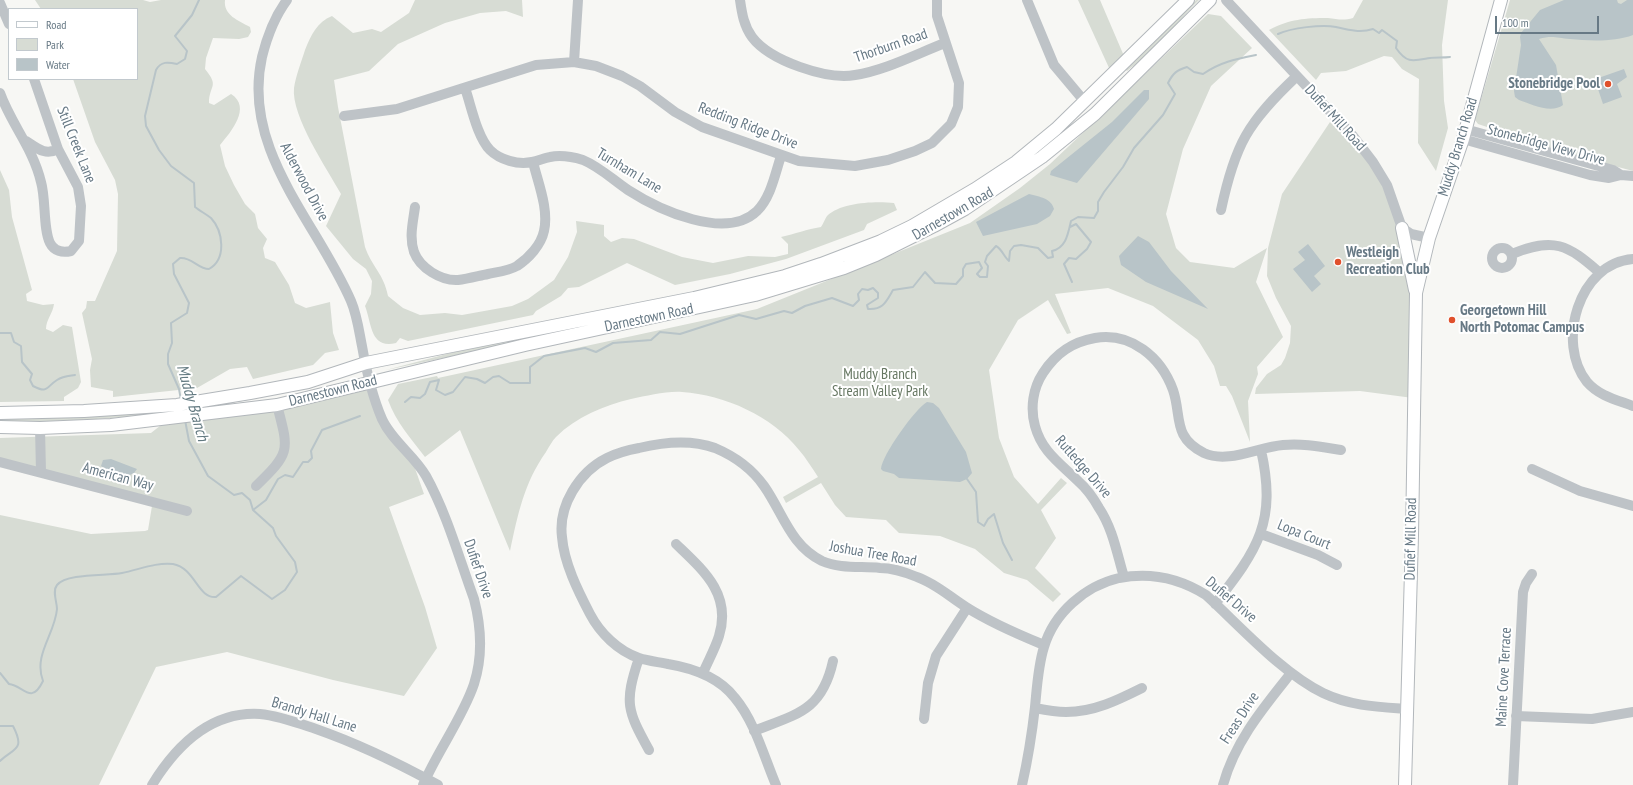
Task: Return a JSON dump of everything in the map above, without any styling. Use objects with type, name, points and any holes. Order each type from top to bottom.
[{"type":"main road","name":"Darnestown Road","points":[[0,413],[183,410],[278,405],[368,373],[694,298],[785,276],[821,264],[881,240],[943,209],[969,193],[1035,147],[1085,102],[1188,0]]},
{"type":"main road","name":"Darnestown Road","points":[[0,427],[40,428],[111,425],[308,382],[368,373],[525,345],[755,295],[837,270],[876,255],[965,209],[1042,157],[1095,114],[1210,0]]},
{"type":"main road","name":"Muddy Branch Road","points":[[1416,293],[1429,238],[1464,134],[1501,0]]},
{"type":"main road","points":[[1402,228],[1416,293]]},
{"type":"main road","name":"Dufief Mill Road","points":[[1405,785],[1416,293]]},
{"type":"street","name":"Alderwood Drive","points":[[287,0],[270,33],[261,65],[258,98],[263,132],[272,156],[352,304],[368,373]]},
{"type":"street","points":[[574,62],[578,0]]},
{"type":"street","name":"Thorburn Road","points":[[740,0],[745,25],[752,38],[769,54],[824,74],[845,76],[856,75],[885,66],[945,43]]},
{"type":"street","name":"Redding Ridge Drive","points":[[344,116],[397,109],[536,65],[574,62],[596,66],[622,76],[640,86],[675,112],[702,127],[782,156],[816,164],[855,166],[888,160],[915,151],[932,143],[950,124],[960,100],[959,82],[937,16],[937,0]]},
{"type":"street","points":[[1027,0],[1054,65],[1085,102]]},
{"type":"street","name":"Dufief Mill Road","points":[[1226,0],[1353,136],[1373,162],[1387,184],[1402,228]]},
{"type":"street","points":[[0,3],[8,22]]},
{"type":"street","points":[[1221,210],[1232,164],[1243,138],[1253,122],[1271,101],[1297,76]]},
{"type":"street","name":"Still Creek Lane","points":[[0,93],[26,141],[42,183],[49,241],[56,250],[66,252],[73,249],[79,241],[80,197],[73,175],[58,149],[34,80]]},
{"type":"street","name":"Turnham Lane","points":[[465,88],[481,136],[490,150],[508,160],[533,162],[550,157],[563,156],[581,160],[596,166],[626,189],[649,203],[710,223],[729,224],[749,218],[758,210],[769,193],[782,156]]},
{"type":"street","name":"Stonebridge View Drive","points":[[1464,134],[1590,175],[1609,178],[1622,175],[1633,176]]},
{"type":"street","points":[[26,141],[46,152],[52,152],[58,149]]},
{"type":"street","points":[[415,207],[411,235],[414,250],[425,267],[432,272],[440,276],[457,280],[508,270],[516,267],[530,255],[542,238],[544,229],[544,207],[533,162]]},
{"type":"street","points":[[1402,228],[1411,234],[1429,238]]},
{"type":"street","points":[[1512,254],[1541,245],[1557,246],[1578,254],[1600,273]]},
{"type":"street","points":[[1633,259],[1617,264],[1600,273],[1586,289],[1579,303],[1574,325],[1576,361],[1582,375],[1603,395],[1633,406]]},
{"type":"street","name":"Rutledge Drive","points":[[1124,577],[1110,529],[1099,507],[1080,482],[1050,456],[1038,436],[1034,424],[1032,405],[1038,380],[1050,362],[1060,352],[1073,344],[1102,337],[1128,341],[1144,348],[1166,373],[1174,391],[1178,425],[1188,441],[1205,453],[1220,457],[1281,445],[1297,444],[1341,450]]},
{"type":"street","name":"Dufief Drive","points":[[368,373],[382,418],[388,430],[425,474],[435,493],[474,599],[478,616],[480,650],[474,684],[424,782]]},
{"type":"street","points":[[256,486],[276,467],[284,455],[286,446],[278,405]]},
{"type":"street","points":[[40,428],[41,472]]},
{"type":"street","name":"Joshua Tree Road","points":[[776,785],[754,731],[735,697],[723,686],[703,673],[685,667],[639,658],[614,643],[606,636],[590,614],[565,555],[561,535],[562,518],[567,501],[578,482],[589,470],[606,458],[628,450],[658,444],[683,442],[702,444],[727,453],[741,462],[764,486],[797,541],[809,553],[830,564],[851,567],[882,568],[921,578],[998,626],[1044,645]]},
{"type":"street","points":[[1215,604],[1243,568],[1254,550],[1260,534],[1266,513],[1268,492],[1261,450]]},
{"type":"street","name":"American Way","points":[[0,462],[187,511]]},
{"type":"street","points":[[1532,469],[1580,491],[1633,506]]},
{"type":"street","name":"Lopa Court","points":[[1260,534],[1318,555],[1337,565]]},
{"type":"street","points":[[676,544],[705,572],[714,586],[721,604],[722,618],[719,636],[703,673]]},
{"type":"street","name":"Maine Cove Terrace","points":[[1513,785],[1523,592],[1526,583],[1532,574]]},
{"type":"street","name":"Dufief Drive","points":[[1022,785],[1028,763],[1040,663],[1044,645],[1051,630],[1061,613],[1071,603],[1094,587],[1110,580],[1124,577],[1150,575],[1172,579],[1195,589],[1215,604],[1291,673],[1324,694],[1371,707],[1407,709]]},
{"type":"street","points":[[924,719],[928,683],[936,656],[967,608]]},
{"type":"street","points":[[639,658],[629,688],[629,698],[634,724],[650,750]]},
{"type":"street","points":[[754,731],[795,714],[817,700],[823,692],[833,661]]},
{"type":"street","name":"Freas Drive","points":[[1223,785],[1233,758],[1244,735],[1264,706],[1291,673]]},
{"type":"street","points":[[1035,708],[1065,712],[1088,710],[1112,703],[1142,688]]},
{"type":"street","points":[[1516,716],[1592,719],[1633,712]]},
{"type":"street","name":"Brandy Hall Lane","points":[[152,785],[178,748],[187,739],[206,727],[222,720],[249,714],[282,718],[353,741],[424,782],[438,785]]},
{"type":"green space","points":[[35,0],[143,0],[150,2],[161,0],[225,0],[225,5],[229,14],[250,27],[251,32],[248,37],[239,39],[213,38],[206,58],[205,69],[213,83],[209,103],[214,105],[231,94],[237,99],[240,106],[238,120],[220,145],[225,166],[245,204],[255,214],[258,228],[267,239],[263,248],[265,258],[275,262],[289,285],[295,303],[306,308],[330,302],[333,333],[339,350],[325,353],[313,365],[253,379],[247,367],[230,369],[197,388],[113,397],[113,391],[91,387],[90,370],[92,359],[82,313],[86,308],[87,301],[95,301],[117,251],[118,194],[115,180],[95,142],[73,80],[138,80],[138,8],[40,8]]},
{"type":"green space","points":[[415,0],[522,0],[523,17],[506,11],[480,13],[445,23],[398,44],[369,71],[334,80],[365,247],[384,282],[388,296],[403,308],[420,315],[445,313],[462,315],[512,306],[528,299],[554,280],[568,257],[577,232],[576,221],[604,225],[604,236],[611,242],[622,238],[634,239],[682,257],[713,263],[748,256],[775,257],[788,254],[788,244],[781,237],[821,227],[827,216],[833,211],[850,205],[878,202],[894,203],[897,210],[867,224],[864,230],[786,259],[730,274],[675,285],[627,263],[579,287],[568,288],[561,296],[536,311],[533,315],[408,341],[400,338],[396,343],[387,344],[381,342],[373,334],[365,306],[371,294],[372,281],[366,269],[353,259],[326,226],[341,194],[319,157],[304,127],[298,113],[294,88],[307,44],[318,25],[322,22],[332,16],[353,33],[372,29],[381,32],[409,13]]},
{"type":"green space","points":[[1078,0],[1100,0],[1124,56],[1110,70]]},
{"type":"green space","points":[[1196,0],[1199,0],[1159,44],[1145,58],[1127,71],[1126,70]]},
{"type":"green space","points":[[1363,0],[1448,0],[1442,45],[1444,101],[1448,128],[1436,171],[1418,143],[1419,79],[1402,69],[1392,57],[1384,56],[1346,71],[1321,73],[1316,80],[1269,30],[1284,23],[1312,18],[1343,20],[1353,18]]},
{"type":"green space","points":[[1510,0],[1633,0],[1633,171],[1562,152],[1478,124],[1475,120]]},
{"type":"green space","name":"Muddy Branch Stream Valley Park","points":[[1208,14],[1221,16],[1252,48],[1211,86],[1183,149],[1166,214],[1176,248],[1190,262],[1234,268],[1267,248],[1256,282],[1283,337],[1257,367],[1258,374],[1248,401],[1250,442],[1232,396],[1226,386],[1220,386],[1214,366],[1198,340],[1153,306],[1108,288],[1055,294],[1071,333],[1067,334],[1048,300],[1018,320],[989,370],[999,438],[1014,477],[1038,504],[1061,478],[1067,483],[1041,510],[1056,538],[1035,568],[1061,594],[1053,602],[1027,580],[1004,573],[975,549],[940,536],[899,533],[886,520],[846,517],[835,505],[821,483],[786,503],[783,497],[818,477],[804,456],[788,438],[761,417],[746,409],[715,398],[682,392],[656,394],[631,399],[601,408],[572,423],[556,437],[538,464],[527,487],[519,512],[510,551],[460,430],[425,457],[404,430],[391,408],[388,400],[398,384],[437,376],[438,378],[757,309],[970,223],[1020,188],[1050,164]]},
{"type":"green space","name":"Westleigh Recreation Club","points":[[1334,116],[1387,184],[1416,293],[1413,398],[1360,391],[1255,394],[1256,388],[1267,374],[1281,365],[1290,343],[1291,326],[1276,298],[1267,276],[1268,248],[1282,194]]},
{"type":"green space","points":[[0,170],[9,190],[12,217],[32,290],[26,294],[27,301],[43,305],[54,304],[46,329],[53,332],[63,325],[72,327],[81,382],[78,388],[64,397],[64,401],[0,402]]},
{"type":"green space","points":[[1013,170],[1014,172],[961,207],[902,239],[838,266],[796,280],[737,296],[386,370],[481,345],[750,289],[813,271],[881,245],[933,220],[973,197]]},
{"type":"green space","points":[[352,374],[266,396],[222,405],[178,411],[89,419],[0,422],[0,418],[74,414]]},
{"type":"green space","points":[[371,382],[379,408],[410,454],[424,494],[389,507],[425,607],[437,648],[404,696],[333,680],[227,652],[156,667],[99,785],[0,785],[0,515],[91,534],[145,531],[148,530],[153,500],[0,459],[0,438],[151,433],[170,418]]},
{"type":"water","points":[[1564,0],[1617,0],[1618,3],[1621,4],[1627,0],[1633,0],[1633,35],[1618,39],[1602,40],[1577,40],[1551,37],[1539,39],[1556,65],[1563,105],[1553,109],[1535,106],[1515,97],[1514,91],[1521,45],[1521,33],[1540,10]]},
{"type":"water","points":[[1624,69],[1627,77],[1617,84],[1622,97],[1603,104],[1597,86],[1589,87],[1587,82]]},
{"type":"water","points":[[1144,90],[1149,90],[1149,99],[1077,183],[1050,175],[1051,171],[1112,122]]},
{"type":"water","points":[[1029,194],[1044,198],[1053,205],[1054,209],[1050,216],[1037,224],[983,236],[976,222]]},
{"type":"water","points":[[1138,236],[1149,242],[1171,271],[1208,309],[1146,282],[1121,265],[1119,256]]},
{"type":"water","points":[[1308,244],[1325,266],[1314,276],[1321,284],[1312,292],[1293,269],[1305,260],[1298,252]]},
{"type":"water","points":[[927,402],[933,403],[939,408],[966,452],[972,473],[967,479],[960,482],[899,478],[894,474],[881,469],[893,443],[915,413]]},
{"type":"water","points":[[111,459],[137,469],[134,473],[123,478],[101,466],[103,460]]},
{"type":"waterway","name":"Muddy Branch","points":[[181,400],[179,389],[168,364],[168,354],[172,343],[171,323],[187,313],[189,303],[174,274],[173,264],[180,258],[184,258],[209,269],[219,259],[221,252],[220,237],[211,218],[195,207],[194,183],[171,166],[159,150],[146,126],[145,116],[158,67],[165,63],[177,64],[185,59],[187,51],[175,36],[192,15],[199,0]]},
{"type":"waterway","points":[[1278,34],[1298,28],[1315,26],[1330,26],[1359,31],[1373,29],[1379,33],[1382,30],[1397,41],[1396,48],[1407,59],[1415,60],[1450,57]]},
{"type":"waterway","points":[[405,402],[411,397],[420,398],[425,394],[430,382],[439,380],[436,390],[445,395],[453,392],[465,377],[477,379],[485,383],[493,377],[499,376],[510,383],[530,383],[530,367],[544,356],[585,348],[596,352],[613,343],[651,340],[660,332],[680,334],[739,315],[756,319],[784,311],[792,313],[805,306],[832,298],[853,306],[859,300],[858,294],[862,289],[868,290],[873,288],[878,293],[878,298],[867,305],[868,309],[881,307],[886,302],[893,290],[913,287],[925,272],[935,283],[956,284],[963,276],[963,269],[966,264],[979,262],[982,268],[977,274],[980,277],[987,277],[988,266],[985,262],[987,256],[996,246],[1009,261],[1010,251],[1014,246],[1021,245],[1038,248],[1048,258],[1053,257],[1052,251],[1060,247],[1066,240],[1071,221],[1078,217],[1094,218],[1098,211],[1098,202],[1104,192],[1123,167],[1134,148],[1163,115],[1175,94],[1168,83],[1174,74],[1187,67],[1194,72],[1203,74],[1222,64],[1256,55]]},
{"type":"waterway","points":[[1070,227],[1076,224],[1091,242],[1087,249],[1076,259],[1069,258],[1064,264],[1072,282]]},
{"type":"waterway","points":[[0,333],[11,333],[14,342],[21,346],[22,362],[32,374],[30,380],[33,386],[46,389],[59,379],[66,376],[75,375]]},
{"type":"waterway","points":[[253,510],[266,500],[278,479],[285,475],[293,477],[303,462],[308,462],[312,458],[311,451],[322,430],[360,416]]},
{"type":"waterway","name":"Muddy Branch","points":[[0,673],[9,684],[27,692],[35,692],[39,688],[43,681],[41,671],[43,653],[53,627],[57,609],[55,590],[57,585],[69,578],[115,574],[154,565],[173,564],[186,571],[200,588],[210,596],[216,597],[241,576],[272,599],[285,590],[297,572],[295,562],[276,536],[273,528],[253,510],[250,500],[242,493],[234,495],[208,476],[189,441],[185,420]]},
{"type":"waterway","points":[[967,479],[976,492],[978,522],[984,526],[988,519],[994,514],[1003,543],[1012,560]]},
{"type":"waterway","name":"Muddy Branch","points":[[0,726],[13,726],[18,740],[18,745],[16,748],[0,761]]},
{"type":"place","name":"Stonebridge Pool","points":[[1608,84]]},
{"type":"place","name":"Westleigh Recreation Club","points":[[1338,262]]},
{"type":"place","name":"Georgetown Hill North Potomac Campus","points":[[1452,320]]}]
